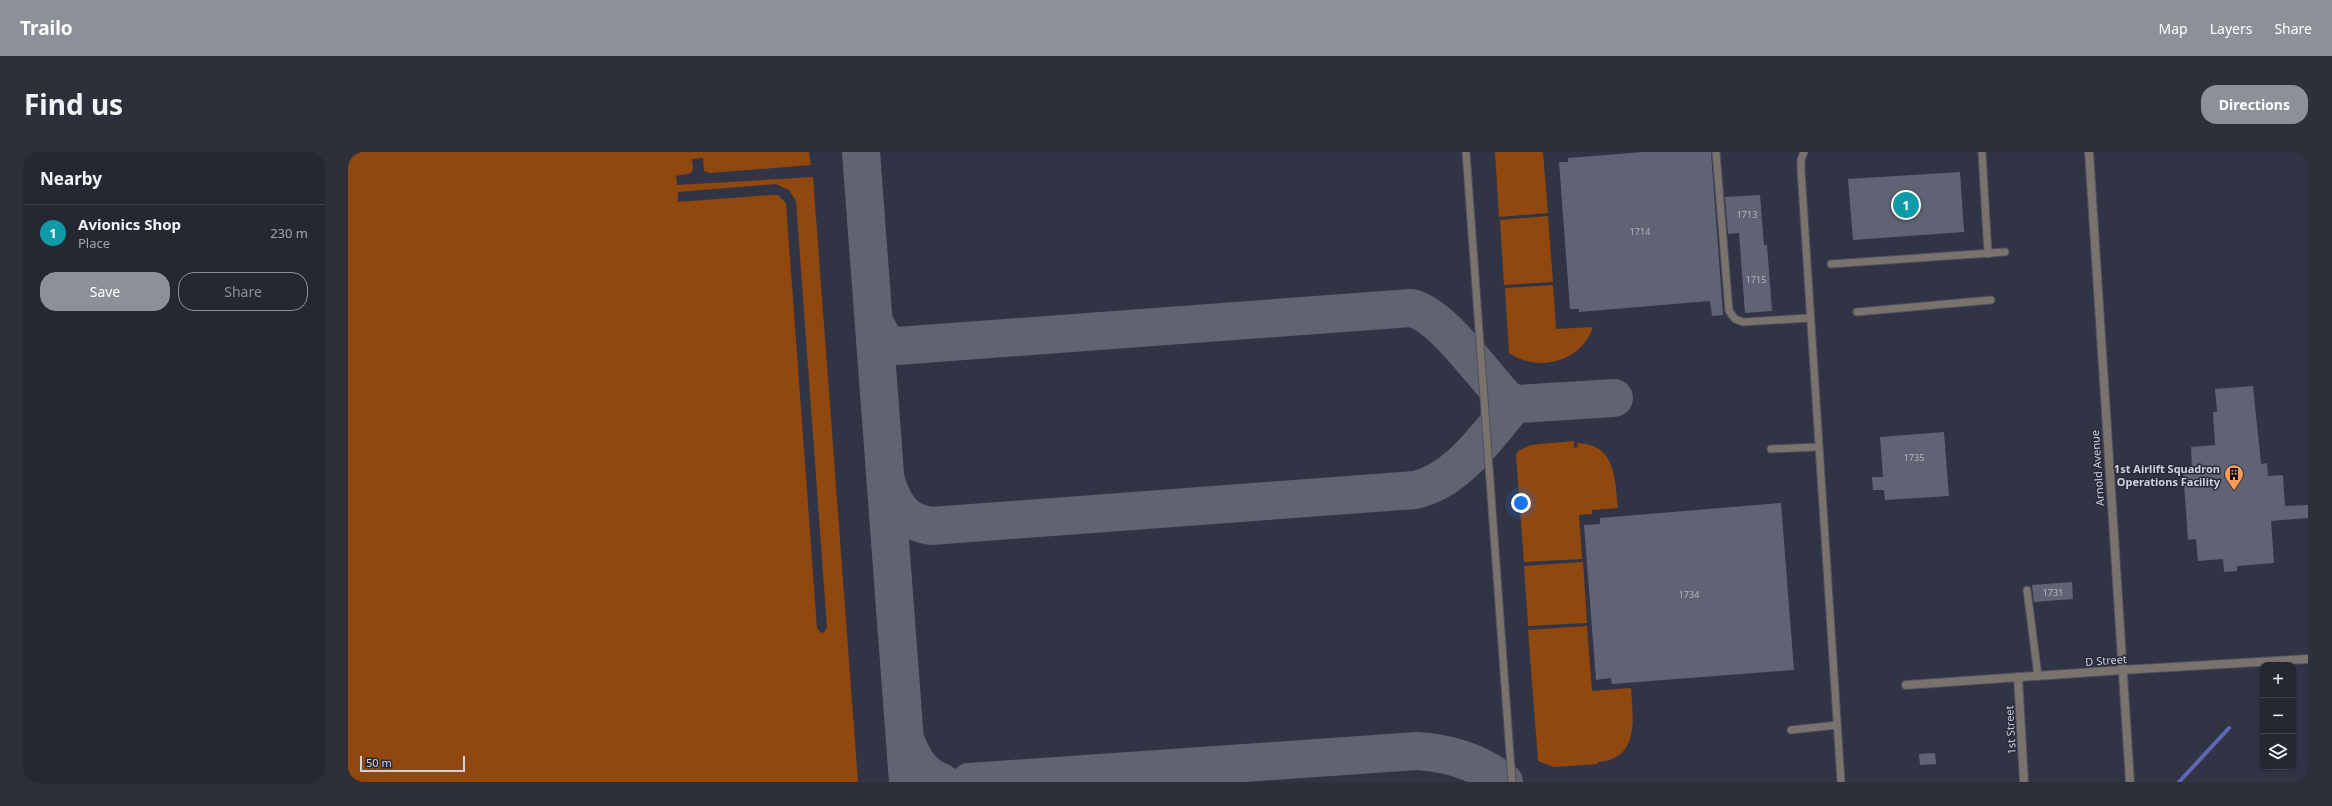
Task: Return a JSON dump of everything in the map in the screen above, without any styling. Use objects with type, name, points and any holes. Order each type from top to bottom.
[{"type":"street","name":"Arnold Avenue","points":[[2089,152],[2130,782]]},
{"type":"street","name":"D Street","points":[[1906,685],[2308,659]]},
{"type":"street","name":"1st Street","points":[[2018,678],[2024,782]]},
{"type":"lane","points":[[1466,152],[1512,782]]},
{"type":"lane","points":[[1716,152],[1729,311],[1735,319],[1743,322],[1809,318]]},
{"type":"lane","points":[[1804,152],[1801,160],[1801,170],[1809,318],[1841,782]]},
{"type":"lane","points":[[1982,152],[1988,254]]},
{"type":"lane","points":[[1831,264],[2005,252]]},
{"type":"lane","points":[[1857,312],[1991,300]]},
{"type":"lane","points":[[1771,450],[1818,447]]},
{"type":"lane","points":[[2027,590],[2038,676]]},
{"type":"lane","points":[[1791,730],[1837,724]]},
{"type":"shaded area","points":[[348,152],[809,152],[811,165],[710,173],[704,171],[703,158],[692,159],[693,169],[691,173],[676,176],[677,185],[813,177],[858,782],[348,782]],"holes":[[[776,184],[789,190],[796,201],[827,628],[821,633],[817,628],[786,203],[778,195],[678,202],[678,192]]]},
{"type":"shaded area","points":[[1495,152],[1543,152],[1548,213],[1499,217]]},
{"type":"shaded area","points":[[1548,216],[1553,282],[1504,285],[1500,220]]},
{"type":"shaded area","points":[[1553,285],[1556,329],[1593,327],[1587,339],[1579,349],[1558,361],[1546,363],[1533,362],[1521,359],[1509,353],[1505,288]]},
{"type":"shaded area","points":[[1574,441],[1574,448],[1578,447],[1577,443],[1590,445],[1606,456],[1614,475],[1618,508],[1592,510],[1592,514],[1579,515],[1582,559],[1524,562],[1516,455],[1518,451],[1531,445]]},
{"type":"shaded area","points":[[1583,562],[1587,623],[1528,626],[1524,566]]},
{"type":"shaded area","points":[[1587,626],[1592,691],[1631,688],[1633,724],[1631,735],[1627,745],[1621,753],[1612,759],[1598,762],[1598,764],[1554,767],[1538,761],[1528,630]]},
{"type":"building","points":[[1644,152],[1711,152],[1723,315],[1712,316],[1710,301],[1579,312],[1579,309],[1570,309],[1559,162],[1568,162],[1568,158]]},
{"type":"building","points":[[1960,172],[1964,232],[1853,240],[1848,179]]},
{"type":"building","points":[[1760,195],[1764,245],[1767,245],[1772,311],[1745,313],[1739,233],[1728,234],[1725,197]]},
{"type":"building","name":"1st Airlift Squadron Operations Facility","points":[[2253,386],[2261,464],[2267,463],[2268,476],[2283,475],[2285,506],[2308,505],[2308,518],[2271,521],[2274,563],[2237,566],[2237,571],[2224,572],[2223,559],[2198,561],[2196,539],[2188,540],[2183,470],[2192,469],[2191,447],[2215,445],[2213,412],[2217,412],[2215,389]]},
{"type":"building","points":[[1944,432],[1949,496],[1885,500],[1884,490],[1873,490],[1872,477],[1883,477],[1880,437]]},
{"type":"building","points":[[1781,503],[1794,670],[1612,684],[1611,678],[1596,680],[1584,525],[1600,524],[1600,518]]},
{"type":"building","points":[[2072,582],[2073,599],[2034,602],[2032,585]]},
{"type":"building","points":[[1935,753],[1936,764],[1920,765],[1919,754]]},
{"type":"waterway","points":[[2179,782],[2229,728]]},
{"type":"taxiway","points":[[861,152],[908,782]]},
{"type":"taxiway","points":[[875,324],[885,342],[897,346],[1411,308],[1422,312],[1446,331],[1508,401],[1518,404],[1614,398]]},
{"type":"taxiway","points":[[886,481],[889,490],[901,511],[914,521],[931,526],[1415,490],[1444,478],[1457,468],[1481,445],[1512,407],[1518,404]]},
{"type":"taxiway","points":[[905,740],[918,766],[928,775],[941,782]]},
{"type":"taxiway","points":[[969,782],[1417,751],[1452,756],[1474,764],[1504,782]]},
{"type":"place","name":"Avionics Shop","points":[[1906,205]]},
{"type":"place","name":"1st Airlift Squadron Operations Facility","points":[[2234,491]]}]
